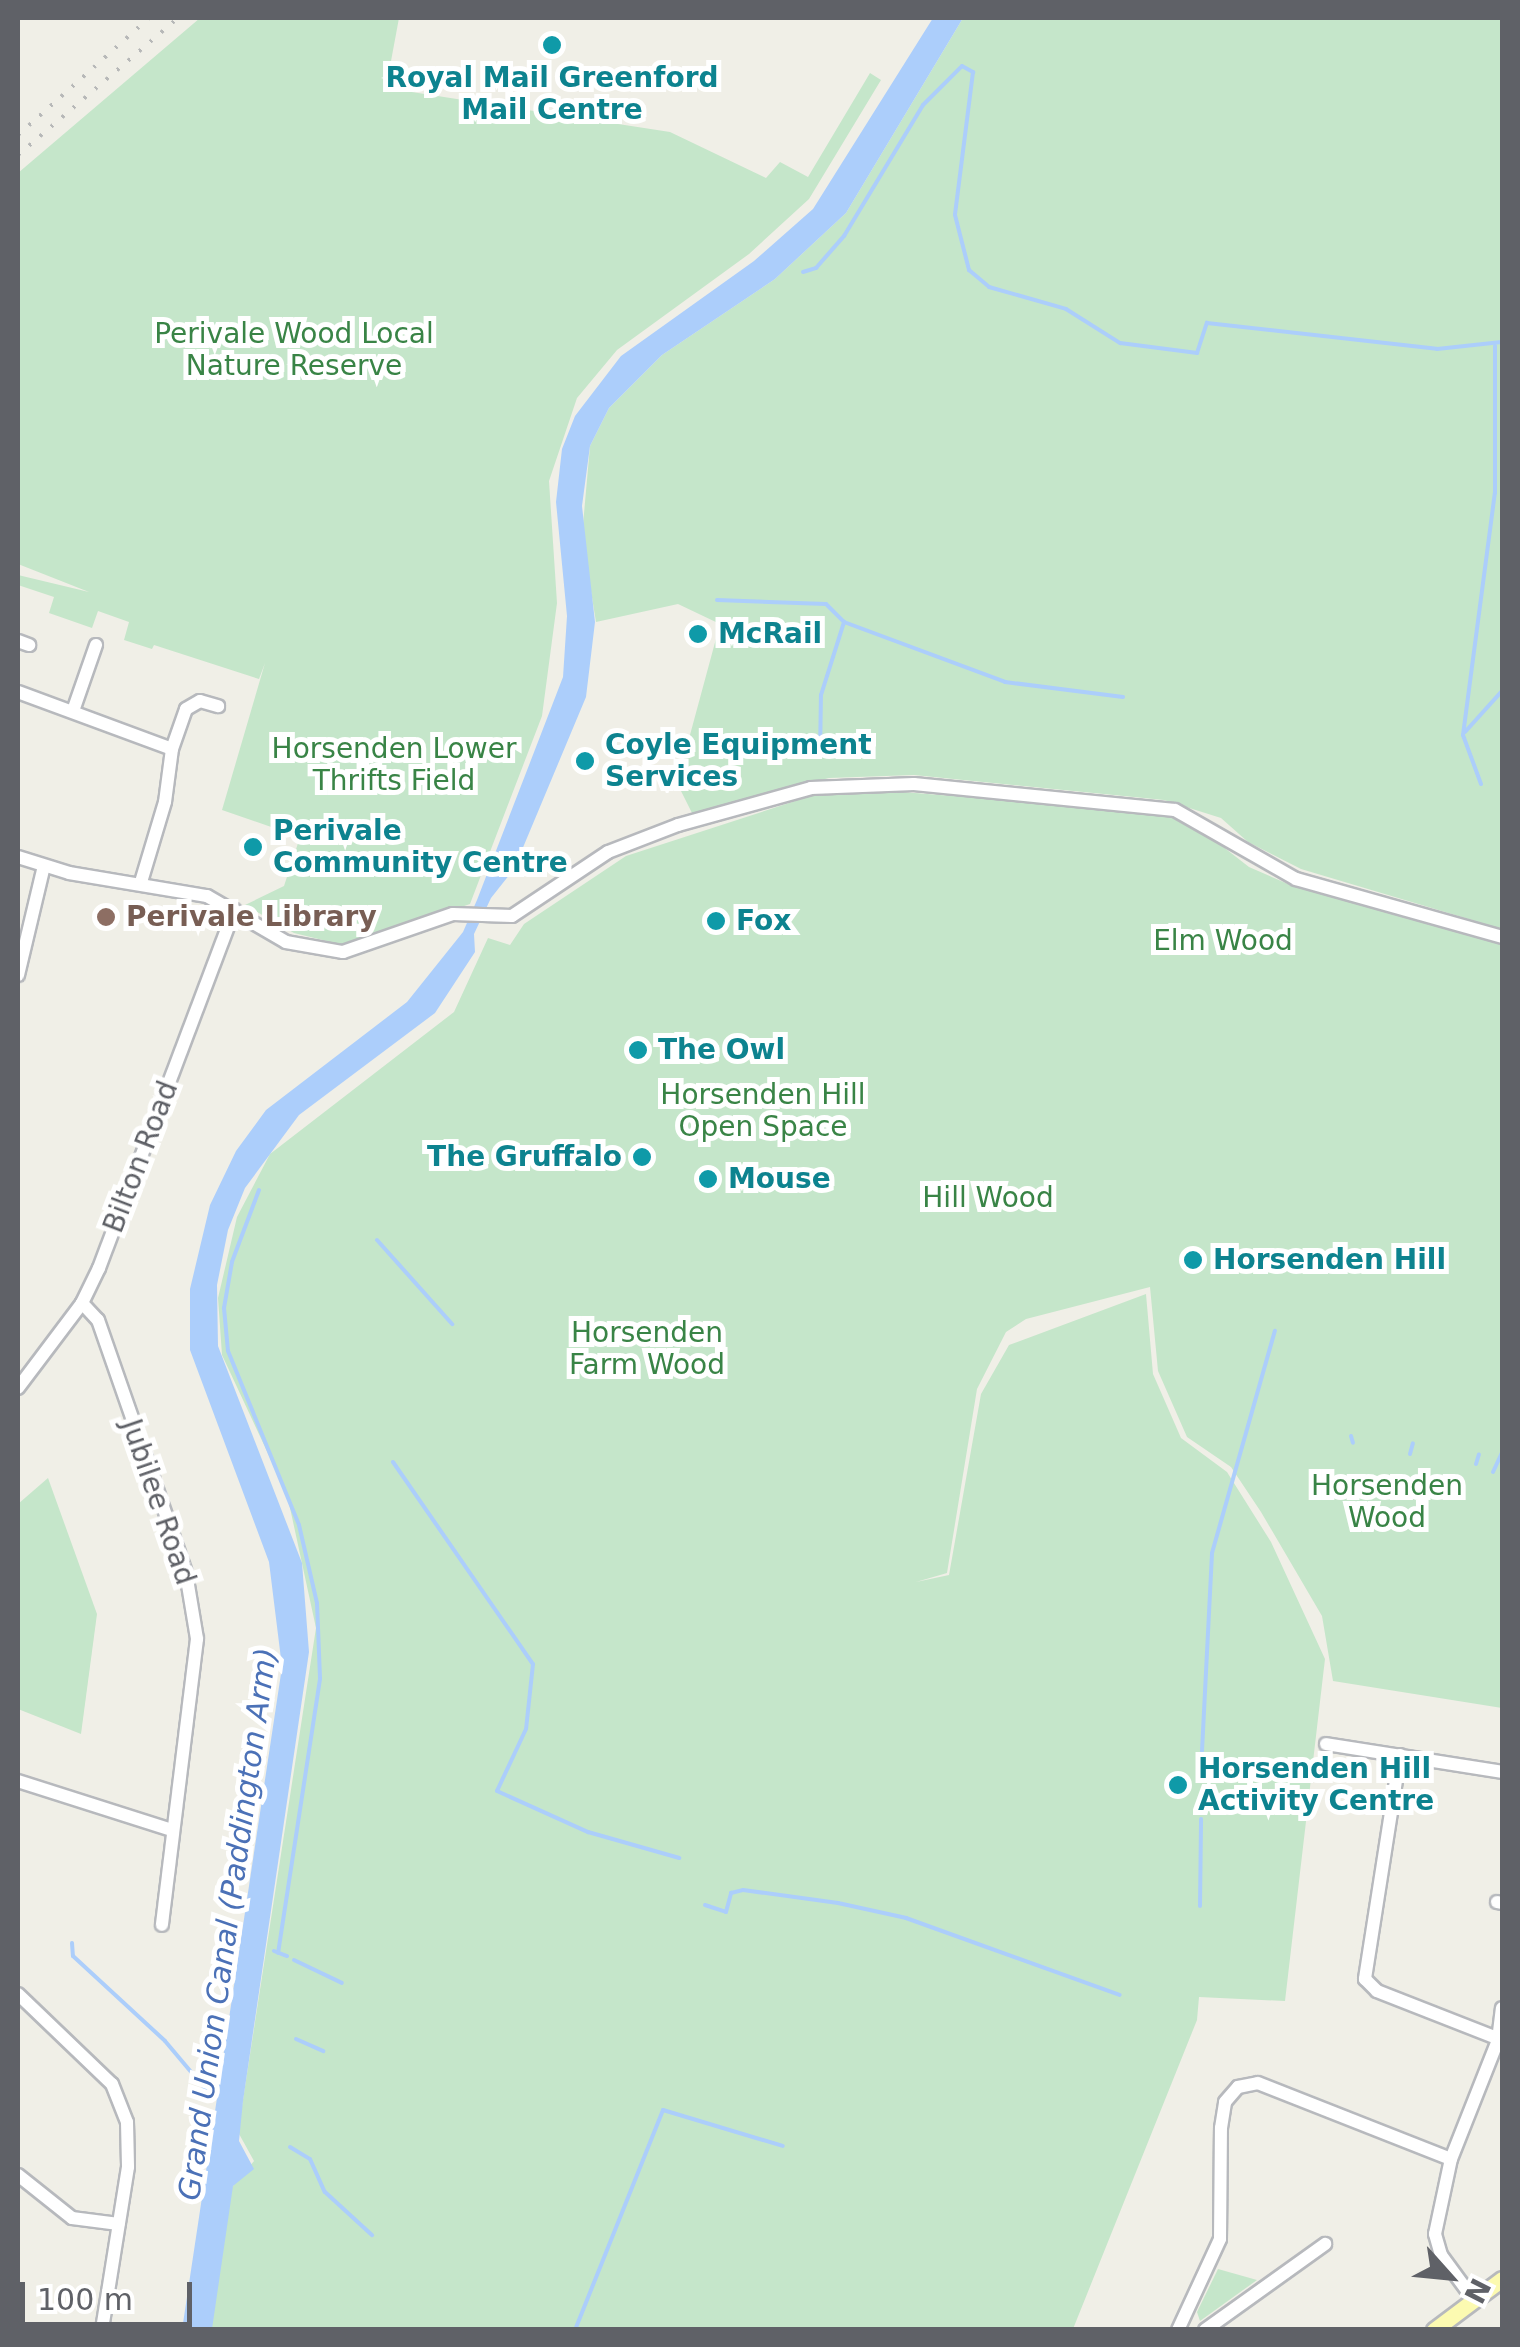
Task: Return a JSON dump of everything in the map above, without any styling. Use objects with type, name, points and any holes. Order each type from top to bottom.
[{"type":"main road","points":[[1434,2330],[1502,2279]]},
{"type":"street","points":[[73,711],[96,645]]},
{"type":"street","points":[[18,692],[172,749]]},
{"type":"street","points":[[140,882],[165,802],[172,749],[186,709],[200,701],[218,706]]},
{"type":"street","points":[[18,858],[207,896],[286,942],[327,953],[381,944],[466,912],[485,918],[512,916],[608,852],[678,824],[811,788],[914,784],[1175,810],[1296,879],[1502,937]]},
{"type":"street","points":[[18,975],[44,866]]},
{"type":"street","name":"Bilton Road","points":[[18,1388],[82,1303],[234,910]]},
{"type":"street","name":"Jubilee Road","points":[[82,1303],[98,1320],[194,1612],[196,1688],[172,1830],[162,1925]]},
{"type":"street","points":[[1326,1744],[1502,1772]]},
{"type":"street","points":[[1400,1755],[1365,1979],[1377,1991],[1500,2040]]},
{"type":"street","points":[[18,1780],[172,1830]]},
{"type":"street","points":[[18,1994],[120,2098],[129,2150],[102,2330]]},
{"type":"street","points":[[1474,2300],[1437,2246],[1451,2159],[1500,2040],[1502,2008]]},
{"type":"street","points":[[1178,2330],[1220,2239],[1221,2128],[1225,2102],[1238,2087],[1258,2083],[1451,2159]]},
{"type":"street","points":[[18,2174],[72,2218],[119,2224]]},
{"type":"street","points":[[1205,2330],[1325,2244]]},
{"type":"green space","name":"Perivale Wood Local Nature Reserve","points":[[200,18],[399,18],[386,88],[670,132],[766,178],[780,162],[808,177],[870,73],[881,80],[809,199],[749,254],[617,350],[577,398],[549,481],[557,603],[542,716],[470,904],[347,946],[294,933],[245,905],[284,886],[300,837],[222,810],[265,663],[259,679],[154,645],[152,649],[124,640],[129,622],[98,611],[92,628],[49,613],[54,597],[18,585],[18,575],[89,592],[18,564],[18,173]]},
{"type":"green space","points":[[963,18],[1502,18],[1502,929],[1301,869],[1248,842],[1221,818],[1164,800],[914,775],[829,778],[692,813],[677,783],[720,624],[678,604],[596,622],[582,536],[590,446],[609,408],[662,355],[775,279],[846,213]]},
{"type":"green space","points":[[890,791],[1162,813],[1195,825],[1249,867],[1295,887],[1502,944],[1502,1708],[1333,1681],[1322,1616],[1261,1512],[1231,1467],[1187,1437],[1158,1371],[1150,1287],[1026,1319],[1006,1332],[977,1389],[947,1573],[916,1582],[949,1575],[981,1394],[1009,1345],[1146,1294],[1153,1374],[1181,1438],[1227,1472],[1271,1542],[1325,1659],[1285,2001],[1199,1997],[1197,2020],[1073,2329],[206,2330],[227,2193],[254,2161],[238,2132],[316,1628],[287,1494],[222,1355],[218,1298],[237,1217],[270,1154],[454,1012],[488,938],[510,945],[524,924],[626,856],[817,794]]},
{"type":"green space","points":[[48,1478],[97,1614],[81,1734],[18,1709],[18,1504]]},
{"type":"green space","points":[[1218,2269],[1257,2280],[1200,2321],[1197,2312]]},
{"type":"water","points":[[933,18],[963,18],[846,213],[775,279],[662,355],[609,408],[590,446],[582,506],[595,622],[586,697],[514,869],[491,898],[474,934],[475,952],[435,1013],[299,1115],[245,1188],[228,1230],[217,1285],[218,1346],[302,1563],[309,1652],[243,2101],[239,2141],[254,2169],[233,2186],[212,2329],[182,2330],[282,1667],[269,1562],[190,1350],[190,1289],[210,1205],[236,1151],[266,1110],[407,1002],[463,932],[563,677],[567,616],[556,502],[562,449],[575,416],[621,356],[754,261],[813,209]]},
{"type":"waterway","points":[[803,272],[816,268],[844,236],[923,105],[962,66],[973,72],[955,215],[969,270],[989,287],[1066,309],[1120,343],[1197,353],[1207,323],[1437,349],[1502,342]]},
{"type":"waterway","points":[[1481,784],[1463,735],[1495,493],[1495,346]]},
{"type":"waterway","points":[[717,600],[826,604],[844,622],[1005,682],[1123,697]]},
{"type":"waterway","points":[[820,756],[821,695],[844,622]]},
{"type":"waterway","points":[[1465,732],[1502,691]]},
{"type":"waterway","points":[[259,1190],[232,1262],[224,1308],[228,1351],[299,1525],[317,1603],[320,1679],[278,1953]]},
{"type":"waterway","points":[[377,1240],[452,1324]]},
{"type":"waterway","points":[[1202,1751],[1212,1553],[1275,1331]]},
{"type":"waterway","points":[[1351,1436],[1353,1443]]},
{"type":"waterway","points":[[1410,1454],[1413,1443]]},
{"type":"waterway","points":[[1493,1472],[1502,1453]]},
{"type":"waterway","points":[[1476,1464],[1479,1454]]},
{"type":"waterway","points":[[393,1462],[533,1664],[526,1729],[497,1791],[588,1832],[679,1858]]},
{"type":"waterway","points":[[1200,1906],[1201,1819]]},
{"type":"waterway","points":[[705,1905],[726,1912],[731,1893],[743,1890],[838,1903],[906,1918],[1120,1995]]},
{"type":"waterway","name":"Grand Union Canal (Paddington Arm)","points":[[72,1943],[73,1956],[165,2041],[208,2092]]},
{"type":"waterway","points":[[274,1951],[287,1956]]},
{"type":"waterway","points":[[294,1960],[342,1983]]},
{"type":"waterway","points":[[296,2039],[323,2051]]},
{"type":"waterway","points":[[575,2330],[663,2110],[783,2146]]},
{"type":"waterway","points":[[290,2147],[310,2159],[325,2192],[372,2235]]},
{"type":"railway","points":[[18,135],[149,18]]},
{"type":"railway","points":[[18,155],[178,18]]},
{"type":"place","name":"Royal Mail Greenford Mail Centre","points":[[552,45]]},
{"type":"place","name":"McRail","points":[[698,634]]},
{"type":"place","name":"Coyle Equipment Services","points":[[585,761]]},
{"type":"place","name":"Perivale Community Centre","points":[[253,847]]},
{"type":"place","name":"Perivale Library","points":[[106,917]]},
{"type":"place","name":"Fox","points":[[716,921]]},
{"type":"place","name":"The Owl","points":[[638,1050]]},
{"type":"place","name":"The Gruffalo","points":[[642,1157]]},
{"type":"place","name":"Mouse","points":[[708,1179]]},
{"type":"place","name":"Horsenden Hill","points":[[1193,1260]]},
{"type":"place","name":"Horsenden Hill Activity Centre","points":[[1178,1785]]},
{"type":"park label","name":"Horsenden Lower Thrifts Field","points":[[394,765]]},
{"type":"park label","name":"Elm Wood","points":[[1223,941]]},
{"type":"park label","name":"Horsenden Hill Open Space","points":[[763,1111]]},
{"type":"park label","name":"Hill Wood","points":[[988,1198]]},
{"type":"park label","name":"Horsenden Farm Wood","points":[[647,1349]]},
{"type":"park label","name":"Horsenden Wood","points":[[1387,1502]]}]
